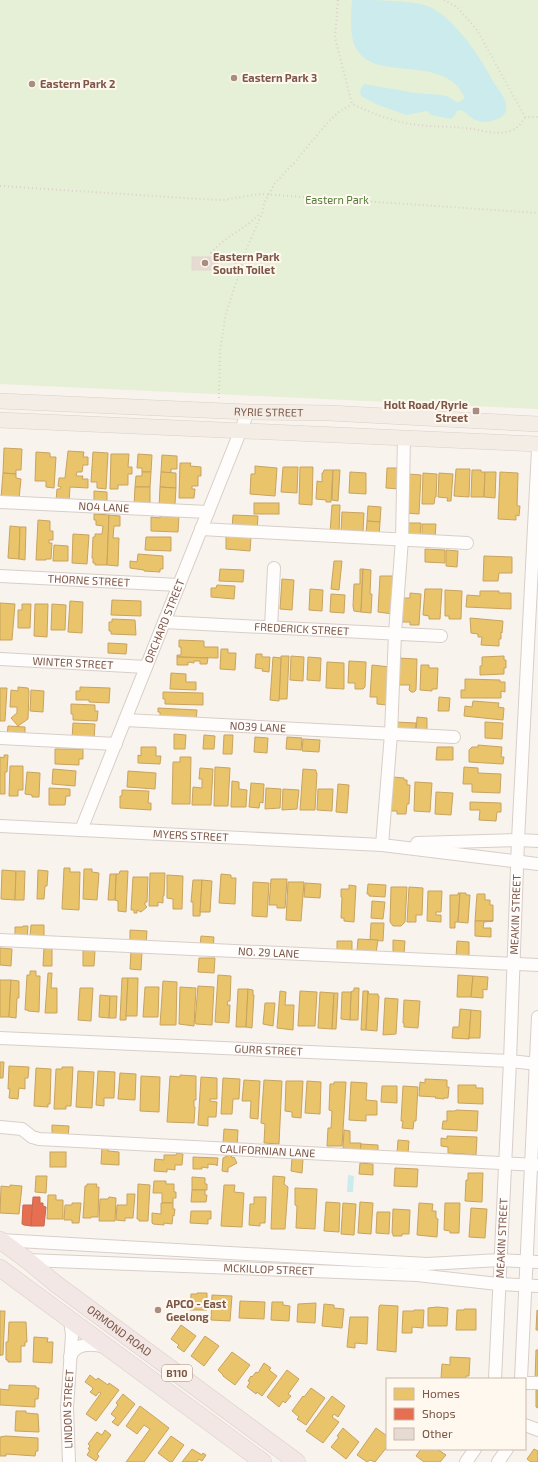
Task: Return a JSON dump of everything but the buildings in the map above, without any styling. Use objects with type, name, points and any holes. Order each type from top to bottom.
[{"type":"highway","name":"ORMOND ROAD","points":[[0,1240],[56,1284],[297,1462]]},
{"type":"highway","name":"MCKILLOP STREET","points":[[0,1258],[27,1260]]},
{"type":"highway","name":"ORMOND ROAD","points":[[0,1268],[263,1462]]},
{"type":"main road","name":"RYRIE STREET","points":[[0,401],[218,411],[329,413],[538,424]]},
{"type":"main road","name":"RYRIE STREET","points":[[0,420],[538,444]]},
{"type":"street","name":"ORCHARD STREET","points":[[81,830],[248,412]]},
{"type":"street","points":[[382,845],[391,734],[395,633],[402,539],[404,437]]},
{"type":"street","name":"MEAKIN STREET","points":[[494,1378],[510,1061],[518,840],[538,449]]},
{"type":"street","name":"NO4 LANE","points":[[0,502],[208,512]]},
{"type":"street","points":[[201,529],[467,543]]},
{"type":"street","points":[[271,628],[274,568]]},
{"type":"street","name":"THORNE STREET","points":[[0,576],[178,585]]},
{"type":"street","name":"FREDERICK STREET","points":[[164,622],[441,636]]},
{"type":"street","name":"WINTER STREET","points":[[0,659],[146,667]]},
{"type":"street","name":"NO39 LANE","points":[[125,720],[454,737]]},
{"type":"street","points":[[0,738],[116,744]]},
{"type":"street","name":"MYERS STREET","points":[[0,826],[382,845],[538,864]]},
{"type":"street","name":"MYERS STREET","points":[[382,845],[518,840],[538,841]]},
{"type":"street","name":"NO. 29 LANE","points":[[0,940],[538,965]]},
{"type":"street","points":[[522,1378],[525,1285],[532,1261],[538,1017]]},
{"type":"street","name":"GURR STREET","points":[[0,1038],[510,1061],[537,1064]]},
{"type":"street","name":"CALIFORNIAN LANE","points":[[0,1127],[22,1129],[32,1137],[38,1139],[534,1165]]},
{"type":"street","name":"MCKILLOP STREET","points":[[0,1240],[427,1264],[500,1260],[532,1261]]},
{"type":"street","name":"MCKILLOP STREET","points":[[27,1260],[417,1275],[498,1284],[538,1286]]},
{"type":"street","name":"LINDON STREET","points":[[69,1462],[67,1408],[72,1333],[70,1320]]},
{"type":"street","name":"LINDON STREET","points":[[70,1357],[74,1350],[86,1345],[106,1347]]},
{"type":"street","points":[[526,1383],[538,1384]]},
{"type":"street","points":[[526,1425],[538,1430]]},
{"type":"street","points":[[466,1462],[474,1450]]},
{"type":"street","points":[[498,1462],[506,1450]]},
{"type":"path","points":[[338,0],[335,38],[352,104]]},
{"type":"path","points":[[444,0],[458,7],[477,30],[525,116]]},
{"type":"path","points":[[352,104],[378,116],[403,123],[467,128],[487,132],[509,131],[522,123],[525,116]]},
{"type":"path","points":[[218,411],[222,331],[228,306],[246,250],[263,211],[264,203],[275,183],[294,163],[328,122],[340,111],[352,104]]},
{"type":"path","points":[[525,116],[538,117]]},
{"type":"path","points":[[0,186],[200,200],[223,200],[268,194],[538,213]]},
{"type":"path","points":[[240,272],[234,262],[229,258],[224,255],[211,253],[217,245],[256,219],[263,211]]},
{"type":"green space","name":"Eastern Park","points":[[0,0],[538,0],[538,409],[0,384]]},
{"type":"water","points":[[352,0],[416,3],[425,5],[445,17],[472,47],[502,94],[506,102],[506,111],[504,114],[498,119],[486,122],[478,121],[470,117],[462,110],[457,111],[451,119],[431,115],[427,111],[406,115],[376,104],[361,96],[360,90],[364,84],[416,93],[441,95],[449,97],[458,103],[465,98],[456,85],[444,77],[430,72],[383,66],[370,62],[360,54],[356,48],[352,35]]},
{"type":"water","points":[[348,1175],[354,1176],[353,1192],[347,1192]]},
{"type":"place","name":"Eastern Park 3","points":[[234,78]]},
{"type":"place","name":"Eastern Park 2","points":[[32,84]]},
{"type":"place","name":"Eastern Park South Toilet","points":[[205,263]]},
{"type":"place","name":"Holt Road/Ryrie Street","points":[[476,411]]},
{"type":"place","name":"APCO - East Geelong","points":[[158,1310]]}]
